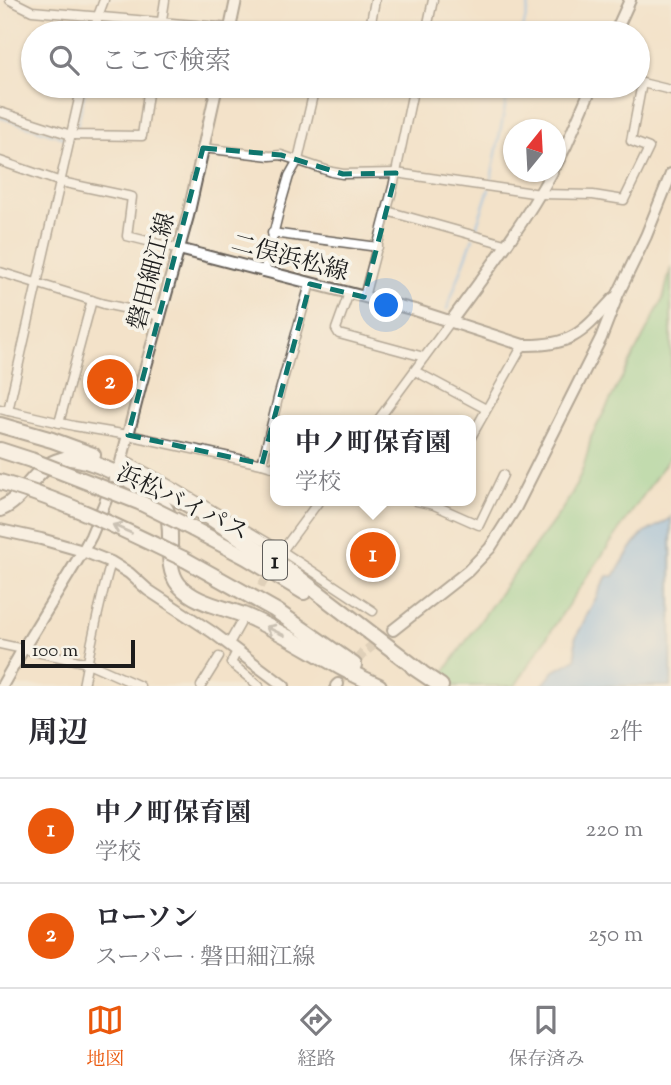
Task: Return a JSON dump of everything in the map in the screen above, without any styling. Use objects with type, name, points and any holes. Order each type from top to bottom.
[{"type":"highway","name":"1","points":[[0,425],[52,440],[120,466],[187,504],[278,562],[420,671]]},
{"type":"highway","name":"浜松バイパス","points":[[0,450],[139,502],[246,557],[291,584],[441,686]]},
{"type":"highway","name":"1","points":[[0,509],[17,499],[45,468],[60,460],[75,458],[96,464],[120,466],[167,510],[173,573],[178,584],[205,602],[246,617],[381,686]]},
{"type":"highway","name":"浜松バイパス","points":[[7,484],[127,531],[184,559],[275,610],[381,686]]},
{"type":"main road","points":[[231,21],[236,0]]},
{"type":"main road","points":[[620,21],[630,0]]},
{"type":"main road","name":"磐田細江線","points":[[2,686],[83,551],[120,466],[188,216],[214,98]]},
{"type":"main road","points":[[566,146],[587,98]]},
{"type":"main road","name":"二俣浜松線","points":[[393,630],[468,571],[490,548],[516,507],[601,338],[671,174]]},
{"type":"main road","points":[[451,321],[508,245],[547,182]]},
{"type":"main road","name":"二俣浜松線","points":[[179,249],[415,310],[523,345],[559,343],[578,335],[618,293]]},
{"type":"main road","points":[[0,530],[83,551],[111,562],[284,686]]},
{"type":"street","points":[[10,0],[32,11],[143,21]]},
{"type":"street","points":[[96,21],[104,0]]},
{"type":"street","points":[[162,21],[165,0]]},
{"type":"street","points":[[371,21],[375,0]]},
{"type":"street","points":[[429,21],[433,0]]},
{"type":"street","points":[[650,85],[671,90]]},
{"type":"street","points":[[79,98],[38,283],[4,410],[270,466]]},
{"type":"street","points":[[0,112],[71,135],[142,136],[147,98]]},
{"type":"street","points":[[264,272],[289,176],[298,160],[312,98]]},
{"type":"street","points":[[364,298],[387,211],[412,98]]},
{"type":"street","points":[[204,148],[281,155],[343,174],[396,173],[540,194],[593,195],[625,200],[649,148],[631,141],[638,98]]},
{"type":"street","points":[[0,160],[61,182],[132,197],[127,236],[179,249]]},
{"type":"street","points":[[387,211],[508,245]]},
{"type":"street","points":[[272,233],[378,247]]},
{"type":"street","points":[[0,272],[92,300],[161,316]]},
{"type":"street","points":[[274,415],[310,284]]},
{"type":"street","points":[[349,293],[336,328],[339,334],[424,357]]},
{"type":"street","points":[[59,423],[92,300]]},
{"type":"street","points":[[382,415],[451,321]]},
{"type":"street","points":[[476,428],[523,345]]},
{"type":"street","points":[[415,371],[486,409]]},
{"type":"street","points":[[262,464],[270,431]]},
{"type":"street","points":[[120,466],[169,484],[282,551],[373,611]]},
{"type":"street","points":[[441,506],[479,524],[503,475]]},
{"type":"street","points":[[282,551],[315,506]]},
{"type":"street","points":[[83,686],[111,562]]},
{"type":"street","points":[[230,640],[240,624]]},
{"type":"street","points":[[0,644],[88,663],[140,686]]},
{"type":"street","points":[[237,651],[231,663],[259,686]]},
{"type":"street","points":[[201,686],[219,657]]},
{"type":"highlighted area","points":[[203,148],[281,155],[343,174],[396,173],[364,297],[310,284],[262,464],[128,435]]},
{"type":"green space","points":[[671,267],[671,455],[515,686],[434,686],[565,505],[581,475],[591,437],[663,299]]},
{"type":"water","points":[[671,517],[671,686],[542,686],[554,671],[576,659],[575,639],[607,576],[614,576],[643,535]]},
{"type":"waterway","points":[[525,21],[530,0]]},
{"type":"waterway","points":[[76,131],[83,98]]},
{"type":"waterway","points":[[490,185],[507,98]]},
{"type":"waterway","points":[[0,117],[65,138]]},
{"type":"waterway","points":[[475,231],[489,189]]},
{"type":"waterway","points":[[447,309],[473,238]]},
{"type":"tunnel","points":[[243,618],[271,569]]},
{"type":"tunnel","points":[[338,684],[363,653],[393,630]]},
{"type":"place","name":"ローソン","points":[[110,382]]},
{"type":"place","name":"中ノ町保育園","points":[[373,555]]}]
